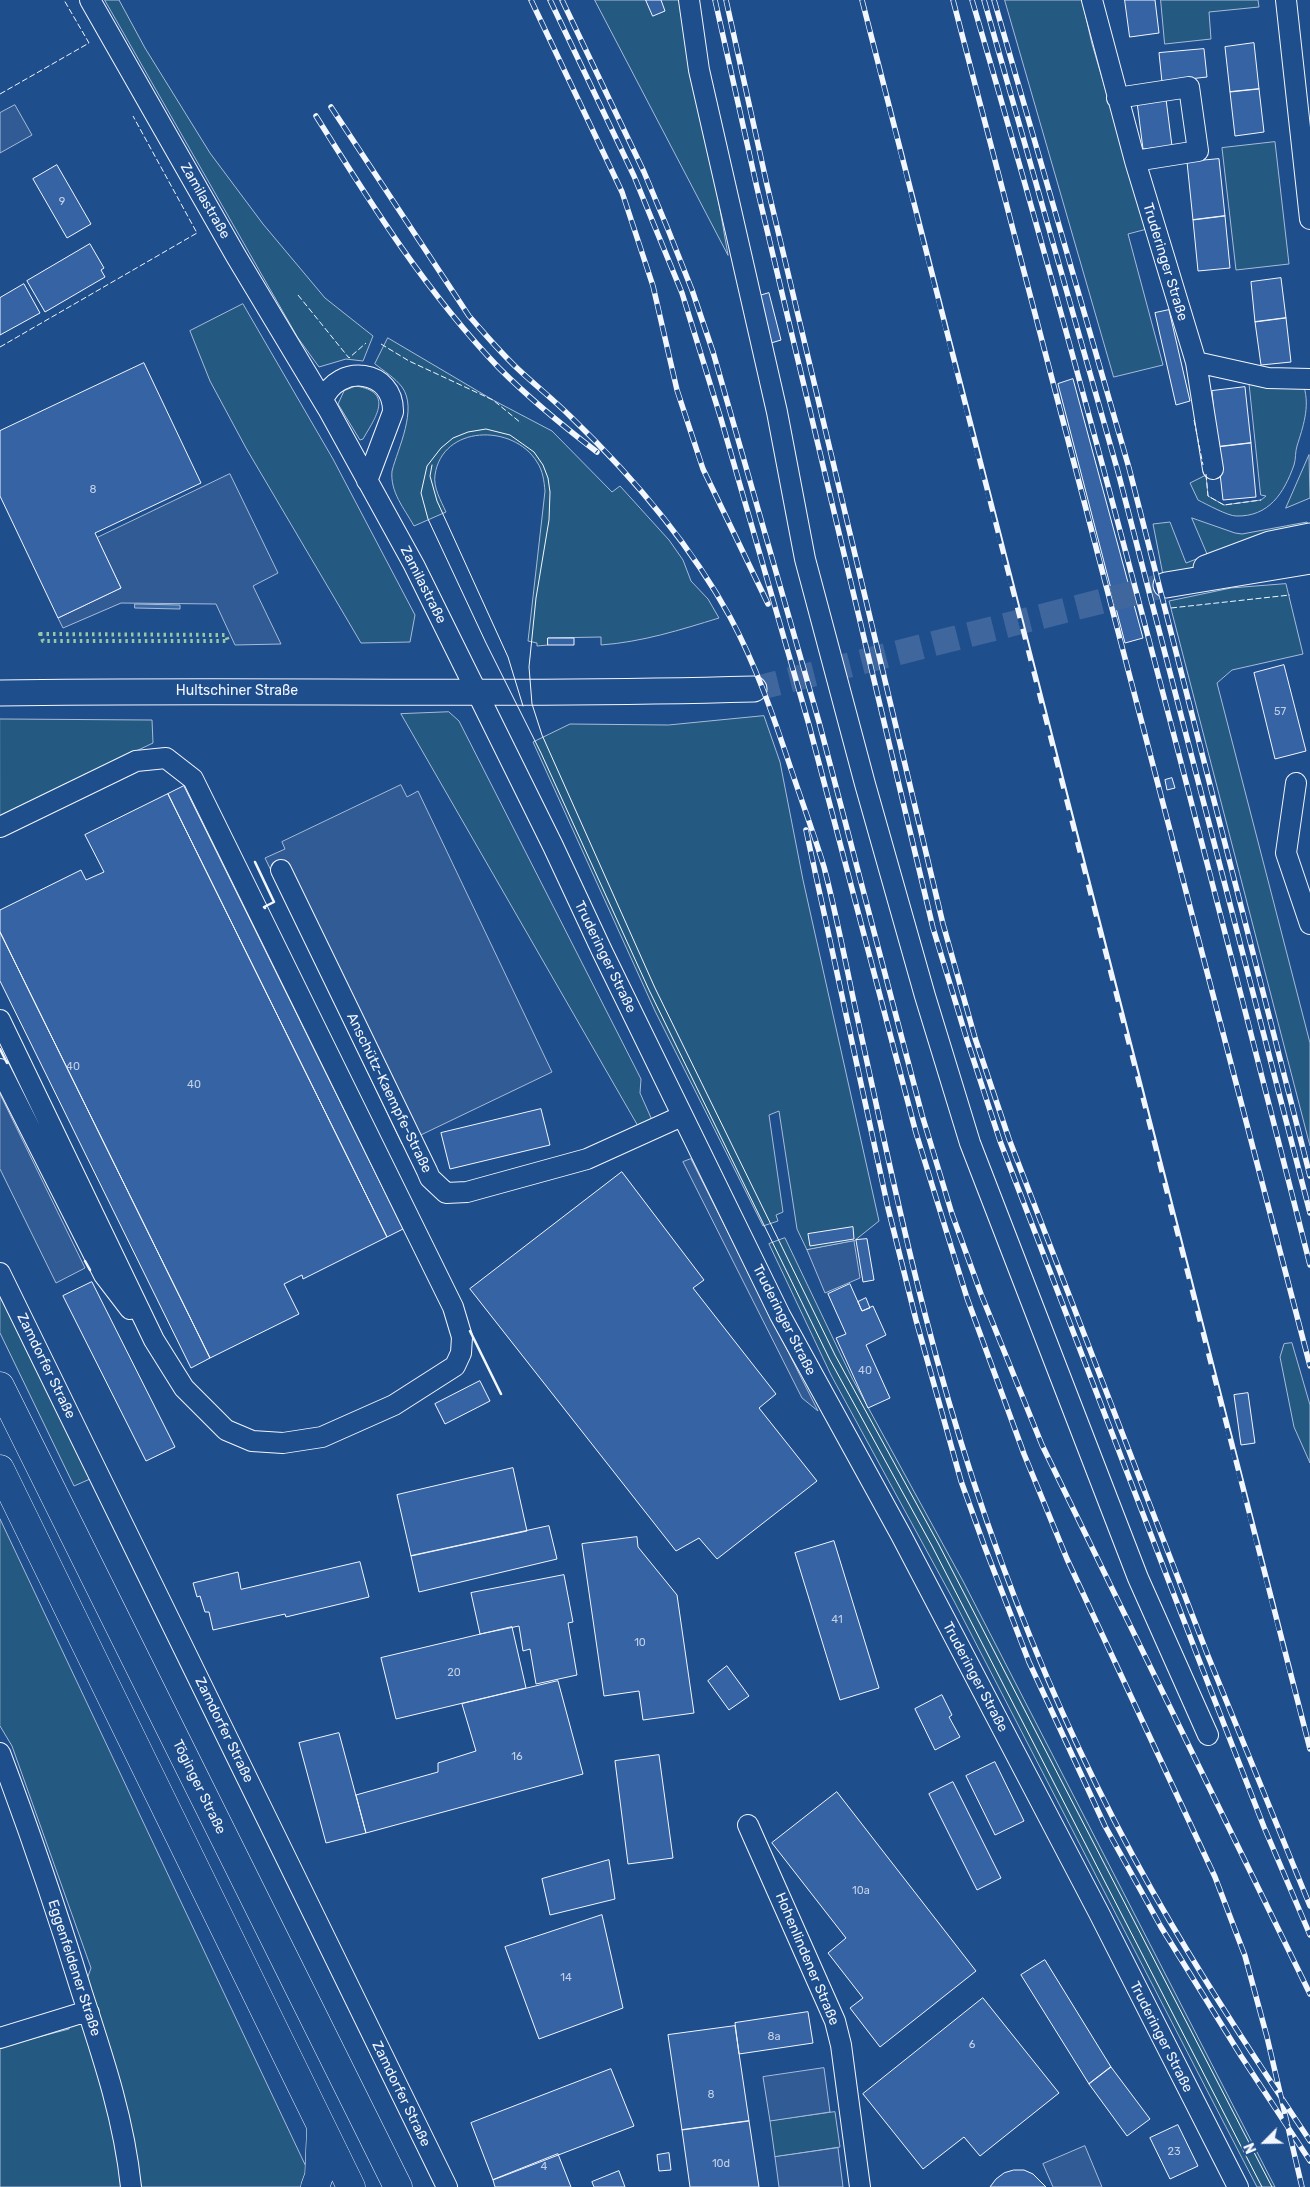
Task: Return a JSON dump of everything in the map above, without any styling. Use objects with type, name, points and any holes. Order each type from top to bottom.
[{"type":"highway","name":"Töginger Straße","points":[[0,1386],[398,2187]]},
{"type":"highway","points":[[0,1469],[351,2187]]},
{"type":"highway","points":[[315,2187],[319,2176],[322,2126]]},
{"type":"main road","points":[[1310,536],[1270,544],[1172,583],[1197,581],[1310,561]]},
{"type":"main road","points":[[475,692],[754,689]]},
{"type":"main road","name":"Hultschiner Straße","points":[[0,693],[475,692]]},
{"type":"street","name":"Zamilastraße","points":[[90,0],[236,256],[323,400],[414,565],[475,692]]},
{"type":"street","points":[[689,0],[699,70],[777,412],[805,559],[830,645],[865,784],[926,996],[970,1143],[1138,1578],[1208,1735]]},
{"type":"street","name":"Truderinger Straße","points":[[1092,0],[1135,161],[1196,362],[1213,469]]},
{"type":"street","points":[[1286,0],[1310,219]]},
{"type":"street","points":[[1117,98],[1189,87],[1198,151],[1135,161]]},
{"type":"street","points":[[1196,362],[1268,378],[1310,379]]},
{"type":"street","points":[[323,400],[329,388],[344,378],[367,377],[382,384],[388,390],[393,405],[393,412],[367,481]]},
{"type":"street","name":"Truderinger Straße","points":[[475,692],[553,846],[602,951],[780,1315],[942,1614],[1100,1915],[1238,2187]]},
{"type":"street","points":[[0,827],[136,761],[166,758],[193,779],[454,1307],[462,1337],[460,1353],[455,1366],[394,1405],[322,1438],[283,1442],[252,1441],[226,1430],[184,1388],[154,1340],[104,1275],[6,1098],[0,1069]]},
{"type":"street","points":[[1296,784],[1286,853],[1310,924]]},
{"type":"street","name":"Anschütz-Kaempfe-Straße","points":[[281,870],[426,1171],[430,1178],[446,1193],[467,1192],[587,1159],[682,1116]]},
{"type":"street","points":[[0,1020],[154,1340]]},
{"type":"street","name":"Zamdorfer Straße","points":[[0,1274],[447,2187]]},
{"type":"street","name":"Eggenfeldener Straße","points":[[0,1753],[24,1817],[89,2013],[122,2125],[131,2187]]},
{"type":"street","name":"Hohenlindener Straße","points":[[748,1825],[835,2021],[844,2062],[860,2187]]},
{"type":"street","points":[[0,2038],[78,2014],[89,2013]]},
{"type":"shaded area","points":[[105,0],[119,0],[145,48],[210,153],[263,224],[325,298],[373,336],[363,361],[346,359],[319,367],[298,338]]},
{"type":"shaded area","points":[[595,0],[683,0],[728,255]]},
{"type":"shaded area","points":[[1005,0],[1082,0],[1092,44],[1147,229],[1128,234],[1163,365],[1114,377]]},
{"type":"shaded area","points":[[1161,0],[1258,0],[1259,7],[1209,12],[1211,39],[1165,44]]},
{"type":"shaded area","points":[[15,105],[32,135],[0,153],[0,113]]},
{"type":"shaded area","points":[[1275,142],[1289,264],[1236,270],[1222,148]]},
{"type":"shaded area","points":[[243,304],[333,459],[415,615],[410,642],[361,643],[246,448],[210,381],[190,331]]},
{"type":"shaded area","points":[[388,338],[493,400],[552,431],[612,492],[620,486],[669,540],[683,560],[691,581],[708,599],[719,618],[661,635],[601,645],[601,637],[548,638],[548,645],[537,646],[537,643],[528,641],[545,491],[539,465],[526,449],[512,441],[496,436],[480,435],[464,439],[451,446],[440,458],[435,475],[436,489],[446,512],[414,526],[398,500],[392,479],[392,471],[405,429],[408,406],[406,396],[402,387],[375,364]]},
{"type":"shaded area","points":[[1249,380],[1304,387],[1306,409],[1296,448],[1294,465],[1280,494],[1266,508],[1258,512],[1236,516],[1198,500],[1190,483],[1206,475],[1208,496],[1224,505],[1261,500],[1266,496],[1261,495]]},
{"type":"shaded area","points":[[356,386],[368,389],[379,400],[376,415],[363,439],[360,440],[338,404],[344,391]]},
{"type":"shaded area","points":[[1309,455],[1310,498],[1286,508]]},
{"type":"shaded area","points":[[230,474],[278,573],[253,586],[281,644],[235,645],[216,604],[121,603],[63,628],[58,618],[121,588],[97,538]]},
{"type":"shaded area","points":[[1192,518],[1242,534],[1307,522],[1309,527],[1195,567],[1164,580],[1153,524],[1170,522],[1186,563],[1207,555]]},
{"type":"shaded area","points":[[1286,584],[1303,654],[1232,670],[1217,683],[1310,1043],[1310,1146],[1169,601],[1231,588]]},
{"type":"shaded area","points":[[135,604],[180,605],[180,609],[135,608]]},
{"type":"shaded area","points":[[449,712],[459,721],[641,1079],[640,1093],[652,1120],[638,1126],[401,714]]},
{"type":"shaded area","points":[[764,716],[780,762],[803,880],[879,1221],[854,1241],[807,1250],[797,1229],[779,1111],[769,1115],[783,1212],[776,1215],[778,1221],[763,1226],[655,1011],[533,742],[570,724],[668,725]]},
{"type":"shaded area","points":[[0,719],[152,720],[153,743],[0,816]]},
{"type":"shaded area","points":[[401,785],[407,797],[418,791],[552,1072],[402,1144],[265,858],[285,849],[282,842]]},
{"type":"shaded area","points":[[0,1094],[85,1268],[56,1283],[0,1169]]},
{"type":"shaded area","points":[[691,1159],[818,1411],[802,1398],[683,1162]]},
{"type":"shaded area","points":[[785,1238],[852,1378],[963,1581],[1275,2187],[1257,2187],[954,1601],[831,1375],[769,1244]]},
{"type":"shaded area","points":[[854,1241],[860,1278],[825,1293],[807,1250]]},
{"type":"shaded area","points":[[0,1296],[90,1479],[74,1486],[0,1333]]},
{"type":"shaded area","points":[[1292,1343],[1310,1405],[1310,1463],[1294,1427],[1280,1357],[1284,1344]]},
{"type":"shaded area","points":[[0,1519],[309,2173],[305,2187],[0,2187],[0,2047],[69,2029],[91,1968],[12,1746],[0,1726]]},
{"type":"shaded area","points":[[824,2068],[830,2112],[770,2121],[763,2077]]},
{"type":"shaded area","points":[[835,2112],[840,2147],[775,2157],[770,2121]]},
{"type":"shaded area","points":[[1085,2146],[1102,2187],[1053,2187],[1043,2164]]},
{"type":"shaded area","points":[[838,2148],[843,2187],[779,2187],[775,2157]]},
{"type":"building","points":[[646,0],[661,0],[665,11],[653,16]]},
{"type":"building","points":[[1125,0],[1155,0],[1159,33],[1130,37]]},
{"type":"building","points":[[1254,43],[1259,89],[1230,92],[1225,47]]},
{"type":"building","points":[[1204,49],[1207,77],[1162,82],[1159,53]]},
{"type":"building","points":[[1259,89],[1264,132],[1235,136],[1230,92]]},
{"type":"building","points":[[1166,99],[1172,146],[1143,149],[1137,102]]},
{"type":"building","points":[[1219,159],[1225,216],[1193,220],[1187,162]]},
{"type":"building","points":[[57,165],[91,224],[67,238],[33,179]]},
{"type":"building","points":[[1225,216],[1230,268],[1198,271],[1193,220]]},
{"type":"building","points":[[90,244],[104,268],[101,270],[105,277],[45,312],[27,281]]},
{"type":"building","points":[[1281,278],[1286,318],[1255,322],[1251,282]]},
{"type":"building","points":[[24,284],[40,313],[0,335],[0,298]]},
{"type":"building","points":[[769,293],[781,340],[771,343],[759,296]]},
{"type":"building","points":[[1169,310],[1190,401],[1176,405],[1155,313]]},
{"type":"building","points":[[1286,318],[1291,362],[1261,365],[1255,322]]},
{"type":"building","points":[[144,363],[201,483],[95,533],[121,588],[58,618],[0,496],[0,431]]},
{"type":"building","points":[[1073,379],[1143,638],[1125,643],[1058,384]]},
{"type":"building","points":[[1245,387],[1251,443],[1217,447],[1212,391]]},
{"type":"building","points":[[1251,443],[1256,497],[1223,500],[1217,447]]},
{"type":"building","points":[[548,638],[574,638],[574,645],[548,645]]},
{"type":"building","points":[[1284,665],[1306,751],[1275,759],[1254,673]]},
{"type":"building","points":[[1172,778],[1175,788],[1167,790],[1165,780]]},
{"type":"building","points":[[184,786],[403,1229],[387,1237],[168,794]]},
{"type":"building","points":[[168,794],[387,1237],[303,1279],[302,1275],[284,1284],[299,1314],[210,1358],[0,932],[0,910],[81,870],[86,880],[104,872],[85,835]]},
{"type":"building","points":[[0,932],[210,1358],[191,1368],[0,981]]},
{"type":"building","points":[[541,1109],[550,1145],[450,1169],[441,1133]]},
{"type":"building","points":[[622,1172],[704,1280],[693,1288],[776,1394],[759,1408],[817,1481],[717,1559],[699,1538],[676,1551],[470,1289]]},
{"type":"building","points":[[853,1227],[854,1239],[810,1246],[808,1234]]},
{"type":"building","points":[[867,1239],[874,1280],[863,1282],[856,1240]]},
{"type":"building","points":[[92,1282],[175,1447],[146,1461],[63,1296]]},
{"type":"building","points":[[850,1284],[862,1311],[873,1306],[886,1335],[866,1345],[890,1398],[868,1408],[836,1338],[846,1334],[828,1294]]},
{"type":"building","points":[[866,1298],[870,1308],[862,1311],[858,1302]]},
{"type":"building","points":[[480,1381],[490,1401],[445,1424],[435,1404]]},
{"type":"building","points":[[1248,1393],[1255,1443],[1241,1445],[1234,1395]]},
{"type":"building","points":[[513,1468],[527,1531],[411,1556],[397,1495]]},
{"type":"building","points":[[549,1526],[557,1559],[419,1592],[411,1556]]},
{"type":"building","points":[[637,1537],[638,1547],[677,1595],[694,1713],[643,1720],[639,1691],[604,1696],[582,1544]]},
{"type":"building","points":[[834,1541],[879,1688],[840,1700],[795,1553]]},
{"type":"building","points":[[360,1562],[369,1597],[286,1617],[285,1614],[213,1630],[209,1612],[205,1612],[200,1596],[197,1597],[193,1583],[238,1572],[241,1589]]},
{"type":"building","points":[[564,1575],[573,1622],[568,1623],[577,1675],[536,1684],[530,1649],[523,1651],[519,1626],[480,1634],[471,1593]]},
{"type":"building","points":[[512,1627],[526,1688],[396,1719],[381,1658]]},
{"type":"building","points":[[727,1666],[749,1696],[729,1710],[708,1681]]},
{"type":"building","points":[[558,1681],[583,1774],[366,1833],[356,1795],[438,1772],[438,1763],[476,1751],[462,1704]]},
{"type":"building","points":[[942,1695],[952,1715],[949,1717],[960,1737],[935,1750],[915,1709]]},
{"type":"building","points":[[339,1733],[366,1833],[326,1843],[299,1743]]},
{"type":"building","points":[[659,1755],[673,1858],[628,1864],[615,1761]]},
{"type":"building","points":[[995,1762],[1024,1821],[995,1835],[966,1776]]},
{"type":"building","points":[[953,1782],[1001,1878],[977,1890],[929,1794]]},
{"type":"building","points":[[837,1792],[976,1971],[880,2047],[850,2008],[863,1998],[828,1953],[846,1938],[772,1843]]},
{"type":"building","points":[[609,1860],[615,1899],[550,1915],[542,1879]]},
{"type":"building","points":[[602,1915],[623,2008],[539,2039],[505,1947]]},
{"type":"building","points":[[1045,1960],[1111,2067],[1089,2084],[1021,1975]]},
{"type":"building","points":[[983,1998],[1059,2093],[980,2156],[964,2137],[923,2169],[863,2094]]},
{"type":"building","points":[[808,2012],[813,2043],[739,2054],[735,2023]]},
{"type":"building","points":[[735,2026],[749,2121],[682,2130],[668,2035]]},
{"type":"building","points":[[1111,2067],[1150,2119],[1127,2136],[1089,2084]]},
{"type":"building","points":[[611,2069],[634,2126],[493,2180],[471,2123]]},
{"type":"building","points":[[749,2121],[759,2187],[690,2187],[682,2130]]},
{"type":"building","points":[[1178,2125],[1198,2166],[1170,2179],[1150,2138]]},
{"type":"building","points":[[669,2153],[671,2170],[659,2171],[657,2155]]},
{"type":"building","points":[[558,2154],[571,2187],[495,2187],[493,2180]]},
{"type":"building","points":[[1024,2170],[1033,2174],[1046,2187],[990,2187],[1004,2173]]},
{"type":"building","points":[[619,2171],[625,2187],[594,2187],[592,2182]]},
{"type":"tunnel","points":[[754,689],[1166,585]]},
{"type":"tram line","points":[[1262,2187],[932,1546],[830,1360],[649,990],[541,753],[486,643],[428,519],[421,493],[427,466],[441,448],[453,438],[468,432],[486,429],[510,435],[534,452],[543,465],[548,478],[550,492],[549,520],[536,598],[529,667],[532,704],[542,735],[655,988],[835,1355],[938,1543],[1272,2187]]},
{"type":"tram line","points":[[432,465],[430,476],[437,501],[508,657],[523,706]]},
{"type":"railway","points":[[531,0],[622,192],[653,286],[677,390],[703,469],[768,604]]},
{"type":"railway","points":[[550,0],[634,176],[682,293],[721,419],[809,725],[916,1133],[967,1298],[1024,1454],[1067,1559],[1215,1877],[1245,1956],[1267,2037],[1302,2187]]},
{"type":"railway","points":[[562,0],[644,172],[692,290],[713,352],[819,722],[922,1115],[952,1214],[981,1294],[1042,1445],[1310,1994]]},
{"type":"railway","points":[[715,0],[757,188],[933,928],[967,1040],[1000,1141],[1264,1827],[1310,1935]]},
{"type":"railway","points":[[726,0],[767,185],[943,924],[975,1038],[1009,1139],[1208,1656],[1310,1906]]},
{"type":"railway","points":[[862,0],[1140,1093],[1310,1749]]},
{"type":"railway","points":[[953,0],[1310,1366]]},
{"type":"railway","points":[[972,0],[1105,473],[1310,1265]]},
{"type":"railway","points":[[984,0],[1118,472],[1310,1213]]},
{"type":"railway","points":[[994,0],[1129,468],[1310,1176]]},
{"type":"railway","points":[[331,107],[469,316],[511,363],[594,439],[637,486],[678,536],[696,562],[714,589],[739,635],[771,711],[824,867],[916,1279],[948,1397],[998,1553],[1060,1706],[1094,1781],[1132,1854],[1205,1980],[1310,2141]]},
{"type":"railway","points":[[316,116],[401,247],[424,279],[473,339],[522,390],[597,452]]},
{"type":"railway","points":[[806,830],[888,1208],[916,1320],[961,1481],[984,1545],[1029,1662],[1105,1826],[1161,1927],[1241,2056],[1310,2161]]},
{"type":"hedge","points":[[40,634],[226,635],[228,641],[43,641],[40,634]]},
{"type":"fence","points":[[0,94],[89,43],[64,0]]},
{"type":"fence","points":[[0,347],[197,233],[133,116]]},
{"type":"fence","points":[[298,295],[349,358],[366,343]]},
{"type":"fence","points":[[381,344],[409,361],[493,400],[521,423]]},
{"type":"fence","points":[[1194,420],[1203,465]]},
{"type":"fence","points":[[1206,474],[1208,496],[1224,505],[1261,500]]},
{"type":"fence","points":[[1171,608],[1290,595]]},
{"type":"wall","points":[[255,862],[274,902],[265,908]]},
{"type":"wall","points":[[0,1049],[7,1063]]},
{"type":"wall","points":[[85,1261],[90,1270]]},
{"type":"wall","points":[[470,1331],[501,1394]]}]
